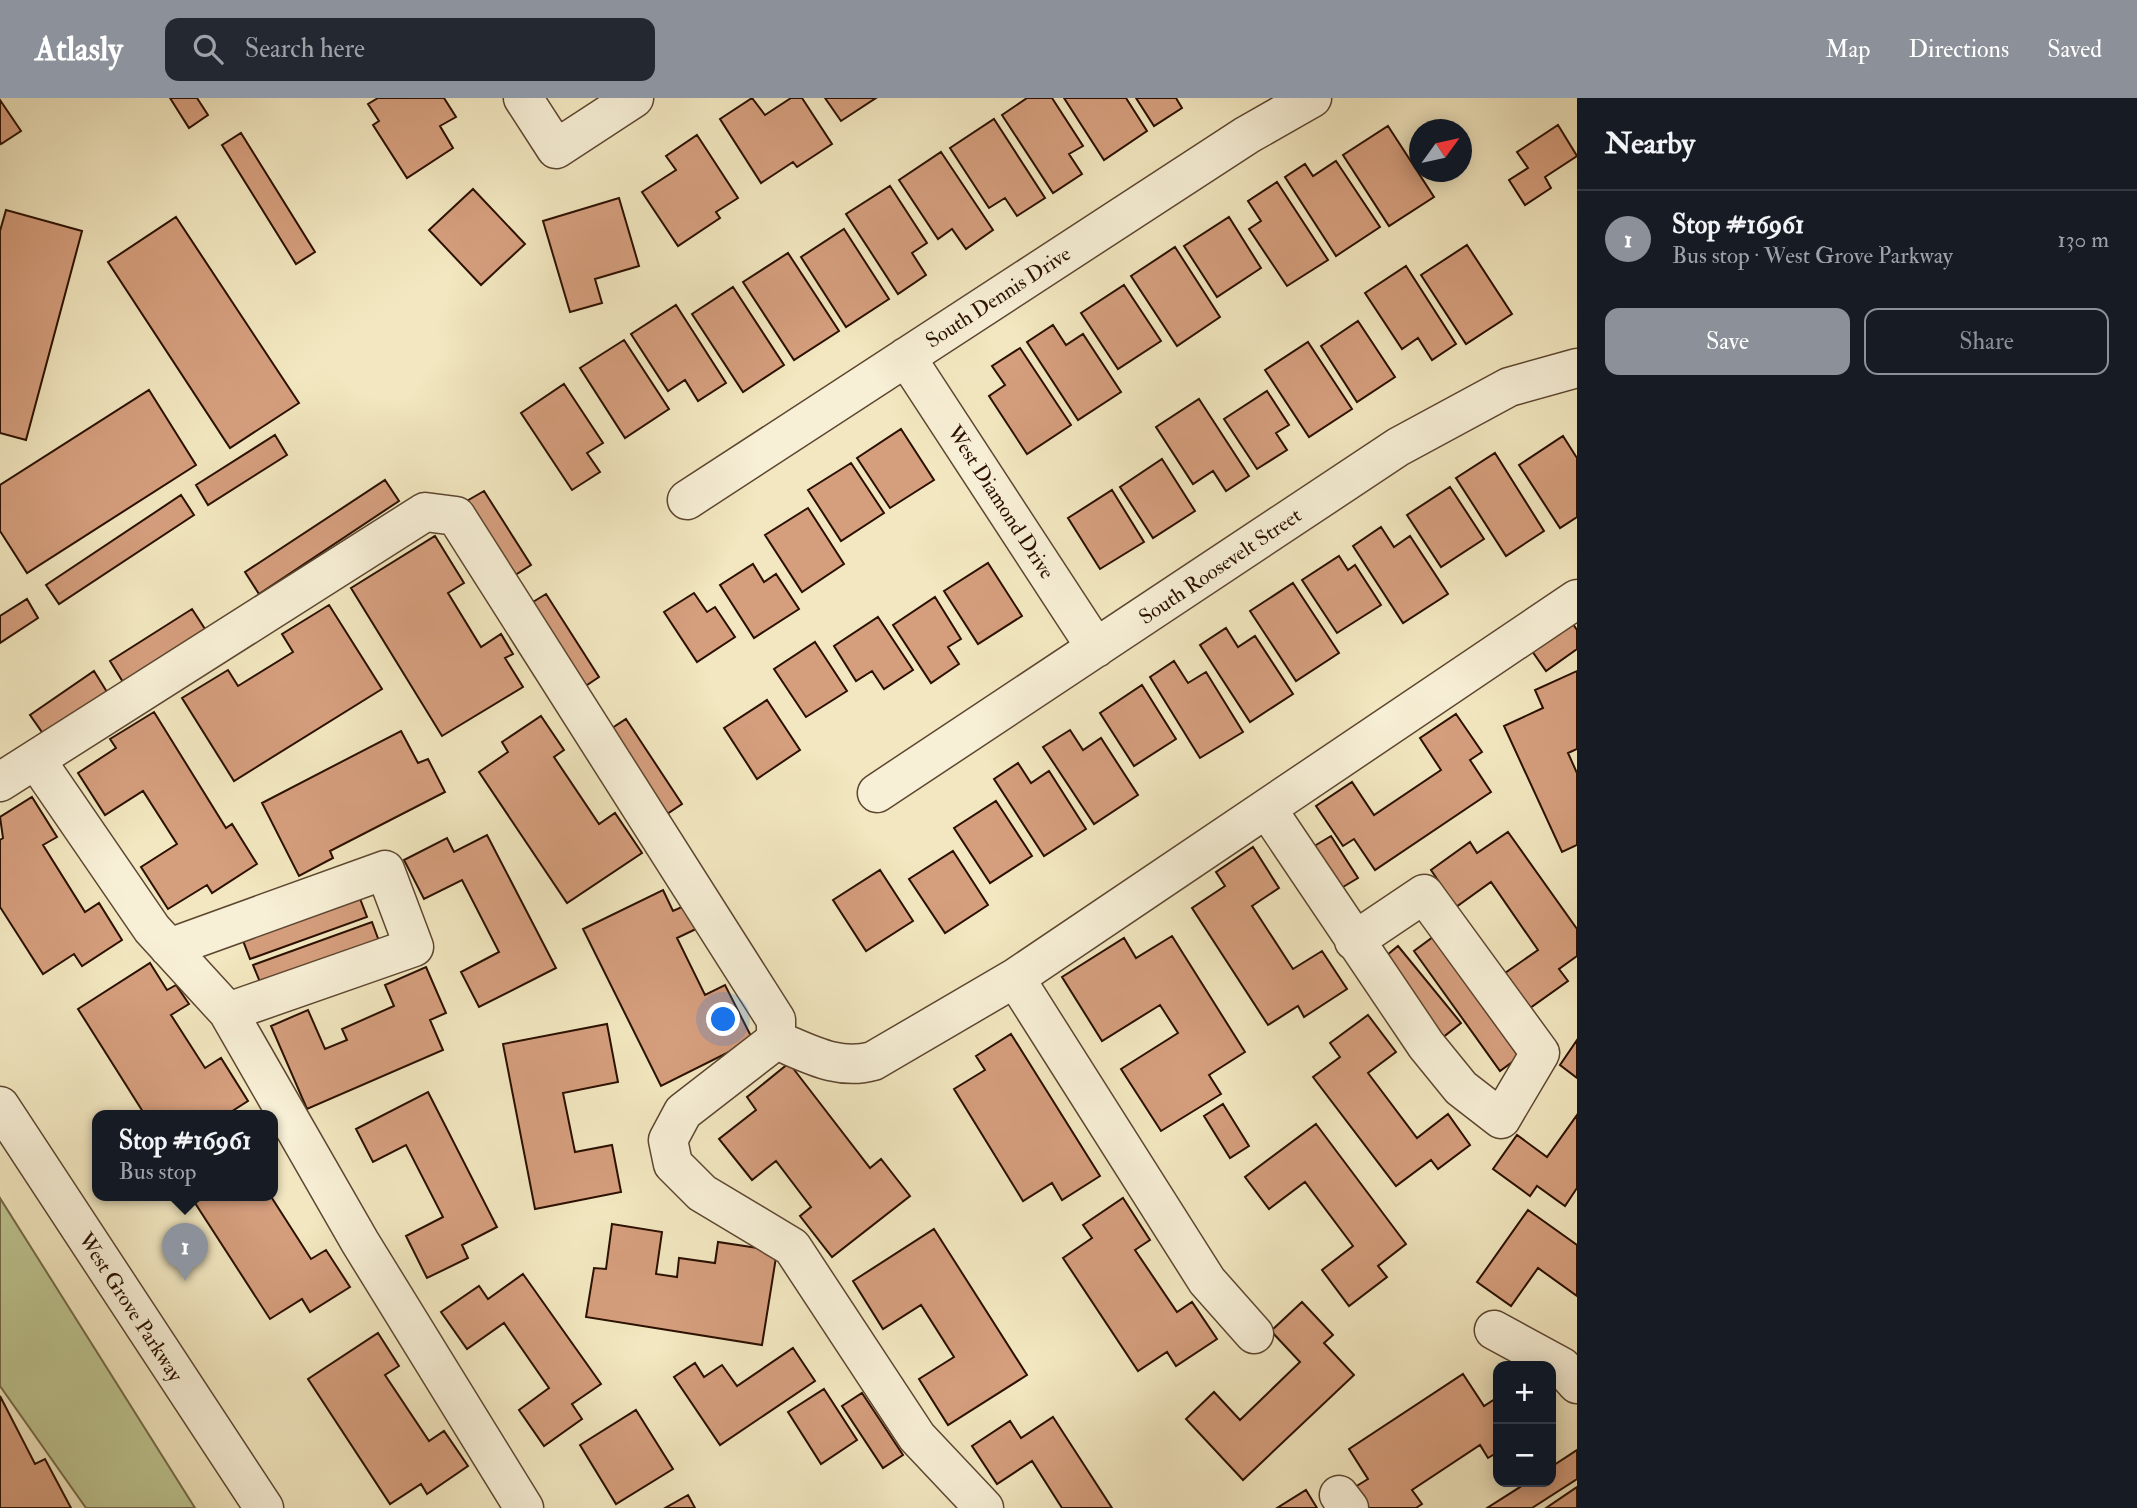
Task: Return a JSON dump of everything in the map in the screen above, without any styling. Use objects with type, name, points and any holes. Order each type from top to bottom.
[{"type":"street","points":[[523,98],[556,149],[634,98]]},
{"type":"street","name":"South Dennis Drive","points":[[687,500],[1247,135],[1312,98]]},
{"type":"street","name":"West Diamond Drive","points":[[906,357],[1096,648]]},
{"type":"street","name":"South Roosevelt Street","points":[[877,793],[1444,420],[1509,387],[1577,368]]},
{"type":"street","points":[[0,782],[425,512],[456,516],[776,1020],[776,1040]]},
{"type":"street","points":[[776,1040],[837,1064],[856,1066],[873,1061],[1016,978],[1577,599]]},
{"type":"street","points":[[36,760],[169,948],[228,1012],[360,1242],[524,1508]]},
{"type":"street","points":[[1268,809],[1354,941],[1426,1045],[1461,1088],[1501,1119],[1540,1053],[1424,894],[1354,941]]},
{"type":"street","points":[[169,948],[385,870],[414,947],[228,1012]]},
{"type":"street","points":[[1016,978],[1207,1280],[1254,1334]]},
{"type":"street","points":[[776,1040],[683,1111],[668,1140],[673,1164],[702,1193],[792,1247],[916,1437],[984,1508]]},
{"type":"street","name":"West Grove Parkway","points":[[0,1106],[264,1508]]},
{"type":"street","points":[[1494,1330],[1562,1367],[1577,1384]]},
{"type":"green space","points":[[0,1198],[195,1508],[86,1508],[0,1386]]},
{"type":"building","points":[[170,98],[197,98],[208,115],[189,128]]},
{"type":"building","points":[[378,98],[444,98],[456,117],[440,126],[453,148],[407,178],[373,125],[379,121],[368,104]]},
{"type":"building","points":[[752,98],[765,115],[791,98],[802,98],[832,144],[797,167],[793,162],[761,183],[720,119]]},
{"type":"building","points":[[825,98],[876,98],[841,121]]},
{"type":"building","points":[[1027,98],[1052,98],[1083,146],[1069,154],[1082,174],[1053,193],[1002,115]]},
{"type":"building","points":[[1064,98],[1126,98],[1147,131],[1104,160]]},
{"type":"building","points":[[1136,98],[1176,98],[1182,108],[1154,126]]},
{"type":"building","points":[[0,100],[21,131],[1,144],[0,142]]},
{"type":"building","points":[[994,119],[1045,198],[1017,216],[1005,198],[989,208],[950,148]]},
{"type":"building","points":[[1558,125],[1577,156],[1545,177],[1551,188],[1525,205],[1509,180],[1528,168],[1517,152]]},
{"type":"building","points":[[1388,126],[1409,158],[1409,182],[1424,182],[1434,197],[1389,226],[1343,155]]},
{"type":"building","points":[[241,133],[315,252],[296,264],[222,145]]},
{"type":"building","points":[[697,135],[738,198],[716,212],[720,218],[678,246],[642,192],[676,170],[666,156]]},
{"type":"building","points":[[941,152],[993,230],[966,249],[952,229],[938,239],[899,180]]},
{"type":"building","points":[[1336,161],[1380,227],[1336,256],[1285,177],[1305,164],[1313,176]]},
{"type":"building","points":[[1277,182],[1328,260],[1287,286],[1249,229],[1261,221],[1248,201]]},
{"type":"building","points":[[890,186],[927,243],[912,253],[926,275],[898,294],[846,214]]},
{"type":"building","points":[[473,189],[525,244],[481,285],[429,230]]},
{"type":"building","points":[[619,198],[639,266],[595,279],[602,303],[570,312],[543,221]]},
{"type":"building","points":[[6,210],[82,231],[26,440],[0,433],[0,231]]},
{"type":"building","points":[[176,217],[299,403],[230,448],[108,262]]},
{"type":"building","points":[[1229,217],[1261,268],[1217,297],[1184,246]]},
{"type":"building","points":[[844,229],[889,299],[846,327],[801,257]]},
{"type":"building","points":[[1467,245],[1512,314],[1466,344],[1421,275]]},
{"type":"building","points":[[1175,247],[1220,317],[1177,346],[1131,276]]},
{"type":"building","points":[[788,253],[839,331],[794,360],[743,282]]},
{"type":"building","points":[[1406,266],[1456,344],[1432,360],[1418,338],[1402,349],[1365,293]]},
{"type":"building","points":[[1124,285],[1161,341],[1118,369],[1081,313]]},
{"type":"building","points":[[733,287],[784,365],[743,392],[692,314]]},
{"type":"building","points":[[676,305],[726,383],[698,401],[685,380],[668,391],[631,334]]},
{"type":"building","points":[[1358,321],[1395,377],[1357,402],[1321,346]]},
{"type":"building","points":[[1053,325],[1066,345],[1083,334],[1121,392],[1078,420],[1027,342]]},
{"type":"building","points":[[624,340],[669,409],[625,438],[580,368]]},
{"type":"building","points":[[1308,342],[1352,409],[1309,437],[1265,370]]},
{"type":"building","points":[[1020,348],[1071,425],[1027,454],[989,396],[1005,385],[992,366]]},
{"type":"building","points":[[564,384],[603,443],[587,453],[600,472],[572,490],[521,413]]},
{"type":"building","points":[[149,390],[196,465],[27,573],[0,531],[0,485]]},
{"type":"building","points":[[1267,391],[1289,425],[1276,433],[1287,450],[1257,469],[1224,419]]},
{"type":"building","points":[[1199,399],[1249,476],[1226,491],[1213,471],[1193,484],[1156,427]]},
{"type":"building","points":[[901,429],[934,480],[890,508],[857,458]]},
{"type":"building","points":[[275,435],[287,455],[208,505],[196,485]]},
{"type":"building","points":[[1563,436],[1577,458],[1577,517],[1560,528],[1519,465]]},
{"type":"building","points":[[1495,453],[1544,531],[1506,556],[1456,478]]},
{"type":"building","points":[[1162,459],[1195,511],[1153,538],[1120,487]]},
{"type":"building","points":[[851,463],[884,513],[841,541],[808,490]]},
{"type":"building","points":[[385,480],[399,501],[259,594],[245,572]]},
{"type":"building","points":[[1450,487],[1484,539],[1441,567],[1407,515]]},
{"type":"building","points":[[1112,490],[1144,542],[1100,569],[1068,518]]},
{"type":"building","points":[[484,491],[531,565],[512,577],[465,502]]},
{"type":"building","points":[[181,495],[194,515],[59,604],[46,585]]},
{"type":"building","points":[[808,508],[844,564],[802,592],[765,535]]},
{"type":"building","points":[[1381,527],[1394,547],[1410,536],[1448,594],[1403,623],[1353,546]]},
{"type":"building","points":[[435,536],[464,583],[448,593],[481,647],[501,634],[513,654],[505,658],[523,687],[442,736],[351,588]]},
{"type":"building","points":[[1339,556],[1348,570],[1355,565],[1381,605],[1337,633],[1302,580]]},
{"type":"building","points":[[988,563],[1022,616],[978,644],[944,591]]},
{"type":"building","points":[[753,564],[764,582],[776,574],[799,609],[754,638],[720,585]]},
{"type":"building","points":[[1293,583],[1339,653],[1296,681],[1250,611]]},
{"type":"building","points":[[694,593],[707,612],[715,607],[735,637],[697,662],[664,612]]},
{"type":"building","points":[[546,594],[599,677],[581,689],[528,605]]},
{"type":"building","points":[[935,597],[961,639],[948,647],[959,664],[931,683],[893,625]]},
{"type":"building","points":[[27,599],[38,618],[0,643],[0,616]]},
{"type":"building","points":[[329,605],[382,689],[234,781],[182,698],[228,670],[238,686],[293,652],[282,634]]},
{"type":"building","points":[[192,609],[205,629],[123,682],[110,661]]},
{"type":"building","points":[[878,617],[913,670],[884,689],[872,671],[856,681],[834,646]]},
{"type":"building","points":[[1573,624],[1577,630],[1577,649],[1546,671],[1532,651]]},
{"type":"building","points":[[1226,628],[1238,647],[1255,636],[1293,694],[1250,722],[1200,645]]},
{"type":"building","points":[[815,642],[847,691],[806,717],[774,669]]},
{"type":"building","points":[[1174,661],[1188,683],[1206,672],[1243,732],[1200,758],[1150,677]]},
{"type":"building","points":[[94,671],[107,692],[44,735],[30,715]]},
{"type":"building","points":[[1577,671],[1577,749],[1568,753],[1577,773],[1577,845],[1562,852],[1504,726],[1543,708],[1535,690]]},
{"type":"building","points":[[1142,685],[1176,739],[1134,766],[1100,713]]},
{"type":"building","points":[[767,700],[800,750],[757,779],[724,728]]},
{"type":"building","points":[[154,712],[226,828],[232,824],[257,864],[212,893],[207,885],[168,909],[141,867],[177,844],[143,791],[105,815],[78,773],[116,748],[110,739]]},
{"type":"building","points":[[1456,714],[1482,752],[1470,760],[1491,792],[1375,870],[1354,839],[1343,846],[1316,806],[1352,782],[1374,815],[1441,770],[1420,738]]},
{"type":"building","points":[[541,716],[564,750],[554,757],[599,824],[615,813],[642,853],[567,903],[479,772],[508,752],[502,742]]},
{"type":"building","points":[[626,719],[682,804],[661,818],[606,732]]},
{"type":"building","points":[[1070,730],[1083,750],[1101,738],[1138,795],[1094,824],[1043,747]]},
{"type":"building","points":[[401,731],[418,763],[428,759],[445,792],[330,851],[333,858],[299,876],[262,803]]},
{"type":"building","points":[[1018,763],[1031,783],[1049,771],[1086,829],[1044,856],[994,779]]},
{"type":"building","points":[[32,797],[57,837],[43,845],[85,912],[99,903],[122,940],[82,966],[74,954],[43,974],[0,907],[0,840],[3,838],[0,817]]},
{"type":"building","points":[[996,801],[1032,856],[990,883],[954,828]]},
{"type":"building","points":[[1508,832],[1577,929],[1577,956],[1559,969],[1568,981],[1530,1008],[1505,973],[1538,950],[1491,882],[1456,907],[1431,870],[1470,842],[1477,853]]},
{"type":"building","points":[[487,835],[556,968],[479,1007],[461,972],[499,952],[462,880],[424,899],[404,860],[447,838],[454,852]]},
{"type":"building","points":[[1331,836],[1358,878],[1338,890],[1311,848]]},
{"type":"building","points":[[1253,847],[1279,888],[1252,906],[1293,969],[1322,951],[1347,989],[1304,1017],[1298,1006],[1268,1025],[1192,908],[1225,886],[1216,872]]},
{"type":"building","points":[[953,851],[988,905],[945,933],[909,879]]},
{"type":"building","points":[[880,870],[913,921],[866,951],[833,900]]},
{"type":"building","points":[[663,890],[673,911],[684,906],[696,929],[677,938],[705,995],[725,985],[753,1040],[661,1086],[583,929]]},
{"type":"building","points":[[359,896],[367,917],[250,959],[242,938]]},
{"type":"building","points":[[372,922],[380,944],[262,987],[253,965]]},
{"type":"building","points":[[1172,936],[1245,1052],[1209,1075],[1221,1094],[1161,1131],[1121,1069],[1178,1033],[1160,1005],[1102,1041],[1062,977],[1124,938],[1136,958]]},
{"type":"building","points":[[1433,937],[1519,1057],[1500,1071],[1414,951]]},
{"type":"building","points":[[1398,946],[1461,1023],[1442,1038],[1380,961]]},
{"type":"building","points":[[150,963],[167,990],[176,985],[189,1004],[171,1015],[205,1068],[221,1058],[248,1101],[234,1110],[142,1110],[78,1009]]},
{"type":"building","points":[[426,967],[446,1013],[430,1020],[443,1050],[307,1109],[271,1026],[308,1010],[325,1049],[347,1040],[342,1029],[394,1006],[385,985]]},
{"type":"building","points":[[1368,1015],[1396,1052],[1368,1073],[1417,1138],[1448,1114],[1470,1145],[1438,1169],[1431,1160],[1396,1186],[1313,1077],[1340,1057],[1330,1043]]},
{"type":"building","points":[[607,1024],[618,1082],[563,1093],[575,1152],[612,1145],[621,1192],[535,1209],[503,1044]]},
{"type":"building","points":[[1011,1034],[1100,1176],[1062,1200],[1052,1183],[1023,1201],[954,1089],[985,1070],[976,1056]]},
{"type":"building","points":[[1577,1040],[1577,1078],[1560,1065]]},
{"type":"building","points":[[789,1063],[870,1168],[881,1159],[910,1196],[832,1257],[800,1216],[811,1207],[776,1161],[752,1180],[719,1139],[756,1110],[747,1097]]},
{"type":"building","points":[[428,1092],[497,1227],[462,1245],[468,1258],[427,1278],[406,1236],[443,1217],[406,1145],[373,1162],[356,1129]]},
{"type":"building","points":[[1223,1104],[1249,1146],[1230,1158],[1204,1116]]},
{"type":"building","points":[[1577,1115],[1577,1188],[1565,1206],[1537,1186],[1530,1196],[1493,1169],[1517,1135],[1547,1157]]},
{"type":"building","points":[[1316,1124],[1406,1244],[1378,1266],[1387,1277],[1349,1306],[1322,1270],[1353,1246],[1305,1182],[1269,1209],[1245,1177]]},
{"type":"building","points":[[1123,1198],[1150,1240],[1135,1250],[1177,1312],[1192,1302],[1217,1339],[1176,1366],[1167,1352],[1138,1371],[1063,1258],[1092,1238],[1083,1225]]},
{"type":"building","points":[[274,1201],[311,1259],[326,1250],[350,1287],[310,1312],[302,1299],[270,1319],[195,1203]]},
{"type":"building","points":[[1528,1210],[1577,1245],[1577,1296],[1538,1268],[1511,1306],[1477,1282]]},
{"type":"building","points":[[612,1224],[662,1232],[656,1274],[677,1277],[679,1258],[715,1263],[718,1242],[777,1251],[762,1345],[586,1317],[594,1268],[606,1269]]},
{"type":"building","points":[[934,1229],[1027,1375],[948,1425],[919,1379],[954,1357],[921,1305],[883,1329],[853,1281]]},
{"type":"building","points":[[523,1274],[601,1384],[572,1404],[582,1419],[544,1446],[519,1410],[549,1388],[504,1323],[467,1349],[441,1312],[479,1286],[488,1299]]},
{"type":"building","points":[[1302,1302],[1333,1335],[1324,1343],[1354,1375],[1243,1480],[1186,1419],[1214,1392],[1240,1420],[1300,1362],[1271,1331]]},
{"type":"building","points":[[378,1333],[399,1366],[385,1375],[429,1441],[444,1431],[468,1466],[427,1494],[421,1484],[390,1504],[308,1379]]},
{"type":"building","points":[[793,1348],[815,1381],[720,1445],[674,1377],[695,1363],[704,1377],[722,1365],[737,1386]]},
{"type":"building","points":[[1463,1374],[1484,1406],[1493,1400],[1493,1455],[1488,1458],[1480,1445],[1412,1490],[1422,1504],[1416,1508],[1369,1508],[1355,1487],[1368,1479],[1349,1449]]},
{"type":"building","points":[[824,1389],[857,1440],[821,1464],[788,1412]]},
{"type":"building","points":[[862,1393],[903,1455],[883,1468],[842,1406]]},
{"type":"building","points":[[0,1396],[35,1464],[45,1459],[71,1508],[0,1508]]},
{"type":"building","points":[[636,1410],[673,1469],[616,1504],[580,1445]]},
{"type":"building","points":[[1053,1417],[1112,1508],[1062,1508],[1032,1461],[997,1484],[972,1446],[1010,1421],[1021,1438]]},
{"type":"building","points":[[1577,1450],[1577,1479],[1532,1508],[1487,1508],[1520,1487],[1556,1487],[1556,1464]]},
{"type":"building","points":[[1577,1487],[1577,1508],[1546,1508]]},
{"type":"building","points":[[1306,1490],[1317,1508],[1277,1508]]},
{"type":"building","points":[[688,1495],[695,1508],[665,1508]]},
{"type":"place","name":"Stop #16961","points":[[185,1281]]}]
